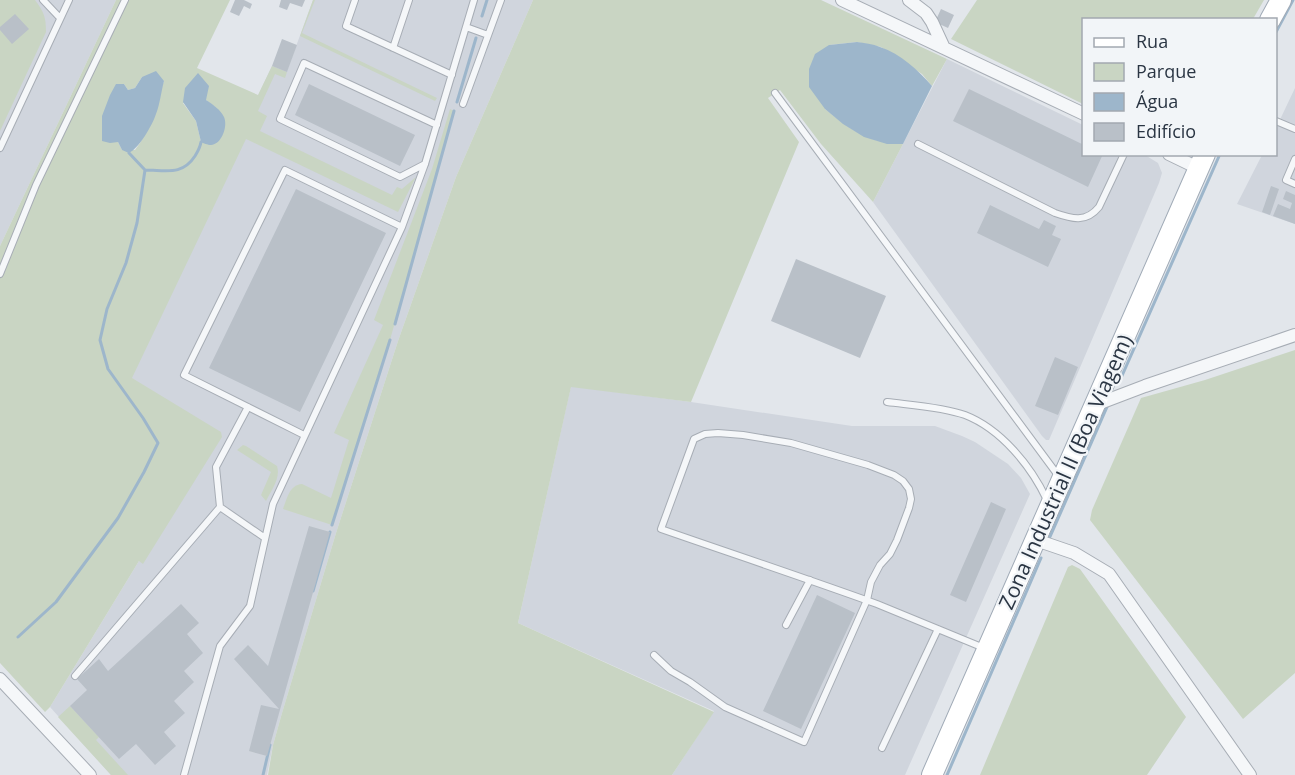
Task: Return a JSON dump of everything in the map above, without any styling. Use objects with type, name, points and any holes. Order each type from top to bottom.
[{"type":"main road","points":[[1271,18],[1281,0]]},
{"type":"main road","name":"Zona Industrial II (Boa Viagem)","points":[[932,775],[1202,161]]},
{"type":"street","points":[[842,0],[1082,114]]},
{"type":"street","points":[[909,0],[928,6],[944,48]]},
{"type":"street","points":[[1178,156],[1202,161]]},
{"type":"street","points":[[1095,405],[1295,335]]},
{"type":"street","points":[[1036,540],[1074,553],[1109,574],[1250,775]]},
{"type":"street","points":[[0,679],[90,775]]},
{"type":"lane","points":[[43,0],[60,18]]},
{"type":"lane","points":[[0,148],[69,0]]},
{"type":"lane","points":[[0,274],[36,185],[125,0]]},
{"type":"lane","points":[[355,0],[346,26],[452,75]]},
{"type":"lane","points":[[393,48],[409,0]]},
{"type":"lane","points":[[184,775],[220,645],[250,606],[273,504],[402,227],[425,164],[474,0]]},
{"type":"lane","points":[[463,104],[501,0]]},
{"type":"lane","points":[[466,27],[488,35]]},
{"type":"lane","points":[[425,164],[400,177],[280,119],[304,63],[437,125]]},
{"type":"lane","points":[[775,93],[1062,481]]},
{"type":"lane","points":[[1277,122],[1295,129]]},
{"type":"lane","points":[[918,144],[1055,213],[1074,218],[1088,217],[1099,207],[1123,156]]},
{"type":"lane","points":[[1295,159],[1286,180],[1295,184]]},
{"type":"lane","points":[[304,435],[184,375],[285,170],[402,227]]},
{"type":"lane","points":[[887,402],[951,411],[985,425],[1024,460],[1050,507]]},
{"type":"lane","points":[[75,676],[220,507],[216,467],[248,407]]},
{"type":"lane","points":[[654,655],[671,671],[724,707],[804,742],[867,600],[871,582],[880,565],[890,554],[909,508],[911,499],[909,489],[894,475],[868,465],[791,443],[718,433],[705,434],[694,439],[662,529],[867,600],[987,650]]},
{"type":"lane","points":[[220,507],[265,538]]},
{"type":"lane","points":[[786,625],[810,580]]},
{"type":"lane","points":[[882,748],[938,629]]},
{"type":"shaded area","points":[[0,0],[116,0],[0,246]]},
{"type":"shaded area","points":[[313,0],[533,0],[456,177],[398,341],[336,533],[282,713],[267,775],[111,775],[50,707],[139,561],[124,381],[272,66],[287,71]]},
{"type":"shaded area","points":[[947,59],[1082,125],[1082,156],[1147,156],[1158,163],[1162,173],[1159,183],[1049,440],[1042,436],[873,202]]},
{"type":"shaded area","points":[[1295,88],[1295,224],[1237,204],[1261,156],[1277,156],[1277,126]]},
{"type":"shaded area","points":[[571,386],[852,426],[935,426],[975,442],[1008,464],[1021,478],[1030,494],[905,775],[672,775],[714,711],[518,623]]},
{"type":"green space","points":[[0,0],[35,0],[44,15],[46,32],[0,131]]},
{"type":"green space","points":[[116,0],[230,0],[197,68],[258,95],[272,66],[287,72],[285,78],[275,74],[258,111],[267,116],[260,131],[392,195],[397,187],[402,189],[416,177],[398,212],[246,139],[132,378],[221,432],[222,437],[143,564],[139,561],[45,712],[0,663],[0,246]],"holes":[[[142,77],[164,81],[140,143],[135,150],[122,150],[118,142],[124,84],[128,90],[135,88]],[[206,100],[215,107],[201,142],[196,121],[183,103]]]},
{"type":"green space","points":[[313,0],[315,0],[302,33],[437,98],[435,101],[300,36]]},
{"type":"green space","points":[[533,0],[821,0],[947,59],[932,86],[922,74],[881,47],[857,42],[829,45],[825,109],[861,134],[880,141],[903,144],[873,202],[821,144],[780,90],[768,98],[799,142],[691,402],[571,387],[518,623],[714,712],[672,775],[268,775],[282,713],[336,533],[398,341],[456,177]]},
{"type":"green space","points":[[977,0],[1264,0],[1254,18],[1082,18],[1082,104],[951,39]]},
{"type":"green space","points":[[450,109],[454,111],[390,340],[332,525],[283,509],[289,493],[294,487],[302,484],[331,498],[349,440],[334,433],[383,325],[374,320],[432,169]]},
{"type":"green space","points":[[1295,350],[1295,673],[1243,719],[1090,520],[1092,510],[1141,398],[1205,380]]},
{"type":"green space","points":[[243,445],[277,466],[277,480],[266,501],[261,495],[271,472],[237,450]]},
{"type":"green space","points":[[1072,565],[1080,569],[1186,717],[1147,775],[980,775],[1068,567]]},
{"type":"green space","points":[[70,706],[99,737],[96,740],[128,775],[111,775],[58,717]]},
{"type":"water","points":[[857,42],[877,46],[902,58],[932,86],[903,144],[887,144],[864,137],[825,109],[809,87],[809,69],[815,54],[829,45]]},
{"type":"water","points":[[156,71],[164,81],[156,114],[141,142],[129,153],[122,150],[118,142],[102,141],[102,116],[116,84],[124,84],[128,90],[135,88],[142,77]]},
{"type":"water","points":[[198,73],[209,86],[206,100],[221,112],[225,121],[225,130],[221,138],[211,145],[201,142],[196,121],[183,102],[185,88]]},
{"type":"building","points":[[235,0],[244,0],[252,4],[250,9],[244,6],[239,16],[230,12]]},
{"type":"building","points":[[281,0],[305,0],[302,7],[290,3],[287,10],[279,7]]},
{"type":"building","points":[[941,9],[954,15],[948,28],[935,22]]},
{"type":"building","points":[[15,14],[29,29],[12,44],[0,27]]},
{"type":"building","points":[[282,39],[297,45],[287,72],[272,66]]},
{"type":"building","points":[[309,84],[415,135],[400,166],[295,115]]},
{"type":"building","points":[[969,89],[1082,144],[1082,156],[1102,156],[1088,187],[953,121]]},
{"type":"building","points":[[1271,186],[1279,189],[1270,215],[1262,212]]},
{"type":"building","points":[[296,189],[386,233],[300,412],[209,368]]},
{"type":"building","points":[[1286,191],[1295,195],[1295,224],[1273,216],[1278,204],[1290,209],[1292,203],[1283,199]]},
{"type":"building","points":[[990,205],[1039,229],[1044,220],[1056,226],[1052,235],[1061,239],[1048,267],[977,233]]},
{"type":"building","points":[[796,259],[886,296],[860,358],[771,321]]},
{"type":"building","points":[[1055,357],[1078,367],[1058,415],[1035,406]]},
{"type":"building","points":[[991,502],[1006,509],[966,602],[950,595]]},
{"type":"building","points":[[309,526],[330,532],[267,756],[249,751],[261,705],[279,709],[234,659],[248,645],[268,666]]},
{"type":"building","points":[[817,595],[855,613],[801,729],[763,711]]},
{"type":"building","points":[[181,604],[199,623],[187,634],[203,653],[184,671],[194,682],[174,701],[185,713],[164,732],[176,746],[155,765],[136,744],[119,759],[70,706],[87,690],[77,679],[99,659],[108,671]]},
{"type":"waterway","points":[[482,16],[487,0]]},
{"type":"waterway","points":[[1277,30],[1293,0]]},
{"type":"waterway","points":[[457,102],[476,38]]},
{"type":"waterway","points":[[395,324],[454,111]]},
{"type":"waterway","points":[[129,153],[145,170],[167,171],[185,167],[195,156],[201,142]]},
{"type":"waterway","points":[[1121,378],[1219,156]]},
{"type":"waterway","points":[[18,637],[56,602],[118,518],[158,443],[108,369],[100,340],[107,309],[126,263],[137,223],[145,170]]},
{"type":"waterway","points":[[332,525],[390,340]]},
{"type":"waterway","points":[[1049,539],[1107,407]]},
{"type":"waterway","points":[[313,591],[330,532]]},
{"type":"waterway","points":[[947,775],[1041,558]]},
{"type":"waterway","points":[[263,775],[270,745]]}]
